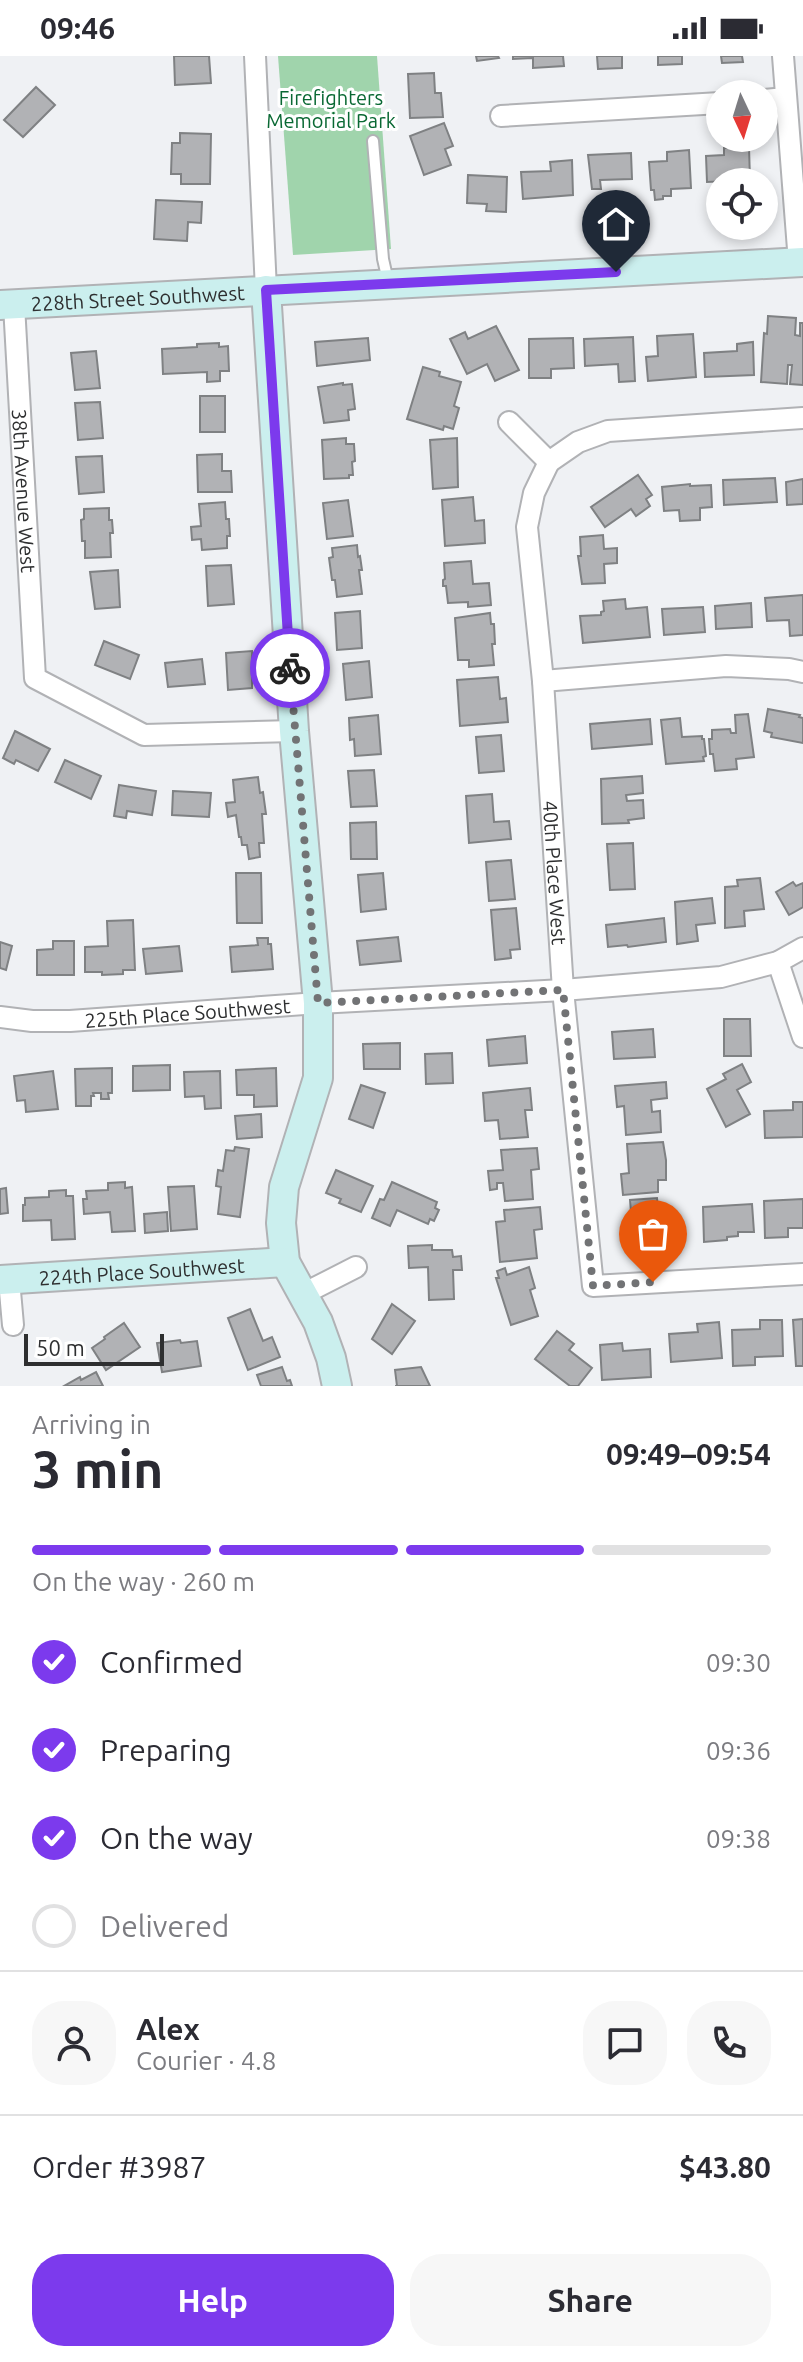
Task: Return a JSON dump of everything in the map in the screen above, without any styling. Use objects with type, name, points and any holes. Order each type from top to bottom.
[{"type":"street","points":[[255,56],[266,290],[294,731],[318,1003],[318,1078],[284,1187],[281,1223],[285,1262],[318,1322],[337,1386]]},
{"type":"street","points":[[783,56],[801,262]]},
{"type":"street","points":[[778,99],[786,98]]},
{"type":"street","points":[[501,116],[706,104]]},
{"type":"street","name":"228th Street Southwest","points":[[7,305],[801,262]]},
{"type":"street","name":"38th Avenue West","points":[[7,305],[35,678],[144,735],[294,731]]},
{"type":"street","points":[[509,422],[549,462],[578,442],[608,431],[803,418]]},
{"type":"street","name":"40th Place West","points":[[549,462],[534,493],[527,527],[543,681],[563,990],[593,1286],[803,1274]]},
{"type":"street","points":[[543,681],[726,666],[803,672]]},
{"type":"street","name":"225th Place Southwest","points":[[0,1017],[70,1021],[721,977],[778,962],[803,948]]},
{"type":"street","points":[[778,962],[803,1037]]},
{"type":"street","name":"224th Place Southwest","points":[[4,1280],[285,1262]]},
{"type":"street","points":[[303,1294],[356,1267]]},
{"type":"street","points":[[4,1280],[13,1325]]},
{"type":"lane","points":[[373,141],[383,259],[388,283]]},
{"type":"green space","name":"Firefighters Memorial Park","points":[[278,56],[377,56],[391,249],[293,255]]},
{"type":"building","points":[[174,56],[209,56],[211,83],[175,85]]},
{"type":"building","points":[[476,56],[498,56],[499,58],[477,61]]},
{"type":"building","points":[[513,56],[563,56],[564,66],[533,68],[533,58],[513,59]]},
{"type":"building","points":[[597,56],[622,56],[622,68],[598,69]]},
{"type":"building","points":[[658,56],[682,56],[682,64],[658,65]]},
{"type":"building","points":[[721,56],[742,56],[743,62],[722,63]]},
{"type":"building","points":[[434,73],[435,93],[441,93],[443,117],[410,118],[408,74]]},
{"type":"building","points":[[36,87],[55,105],[23,137],[4,120]]},
{"type":"building","points":[[444,123],[453,146],[445,149],[451,165],[424,175],[410,136]]},
{"type":"building","points":[[180,133],[211,134],[210,184],[181,184],[181,174],[171,174],[172,143],[180,143]]},
{"type":"building","points":[[689,150],[691,188],[671,189],[671,196],[655,200],[649,162],[667,161],[667,152]]},
{"type":"building","points":[[724,152],[749,152],[750,168],[706,168],[706,156],[724,155]]},
{"type":"building","points":[[631,153],[632,179],[600,180],[601,189],[592,189],[588,155]]},
{"type":"building","points":[[572,160],[573,195],[523,199],[521,172],[551,171],[550,162]]},
{"type":"building","points":[[468,175],[507,177],[506,212],[486,211],[487,204],[467,203]]},
{"type":"building","points":[[156,200],[202,202],[201,223],[188,222],[187,241],[154,239]]},
{"type":"building","points":[[768,316],[796,318],[795,335],[800,336],[800,323],[803,323],[803,385],[790,384],[792,365],[788,365],[787,384],[761,382]]},
{"type":"building","points":[[496,326],[519,370],[495,381],[487,364],[467,374],[450,339],[465,332],[468,339]]},
{"type":"building","points":[[693,334],[696,377],[648,381],[646,357],[658,356],[657,336]]},
{"type":"building","points":[[633,337],[635,381],[619,382],[618,364],[585,366],[584,339]]},
{"type":"building","points":[[368,338],[370,360],[317,366],[315,342]]},
{"type":"building","points":[[573,338],[574,368],[551,369],[551,378],[529,378],[529,339]]},
{"type":"building","points":[[753,342],[754,375],[705,377],[704,353],[737,351],[737,344]]},
{"type":"building","points":[[219,343],[219,347],[228,346],[229,371],[220,371],[220,381],[207,382],[207,372],[163,374],[162,349]]},
{"type":"building","points":[[96,351],[100,388],[75,390],[71,353]]},
{"type":"building","points":[[423,367],[440,372],[439,376],[461,382],[454,406],[459,408],[453,429],[444,426],[443,430],[407,419]]},
{"type":"building","points":[[352,384],[355,409],[348,410],[349,420],[324,423],[318,387]]},
{"type":"building","points":[[200,396],[225,396],[225,432],[200,432]]},
{"type":"building","points":[[100,402],[103,438],[78,440],[75,403]]},
{"type":"building","points":[[346,438],[346,444],[354,444],[353,475],[349,478],[324,479],[322,440]]},
{"type":"building","points":[[457,438],[458,487],[433,489],[430,440]]},
{"type":"building","points":[[222,454],[222,471],[231,471],[232,492],[198,492],[197,455]]},
{"type":"building","points":[[102,456],[104,492],[79,494],[76,457]]},
{"type":"building","points":[[638,475],[652,495],[646,499],[650,506],[636,516],[631,509],[605,527],[591,507]]},
{"type":"building","points":[[775,478],[777,502],[724,505],[723,480]]},
{"type":"building","points":[[803,479],[803,504],[787,505],[786,482]]},
{"type":"building","points":[[711,485],[712,507],[700,508],[700,520],[680,521],[679,510],[664,511],[662,487]]},
{"type":"building","points":[[473,497],[475,521],[484,520],[485,543],[445,546],[442,500]]},
{"type":"building","points":[[348,500],[353,536],[327,539],[323,503]]},
{"type":"building","points":[[225,502],[230,536],[227,536],[227,548],[202,550],[201,539],[192,540],[191,527],[201,526],[199,504]]},
{"type":"building","points":[[109,508],[113,533],[110,533],[111,557],[85,558],[81,520],[84,519],[84,509]]},
{"type":"building","points":[[603,535],[604,549],[617,548],[617,563],[604,564],[605,583],[582,584],[578,556],[581,556],[580,537]]},
{"type":"building","points":[[357,545],[362,570],[359,570],[362,594],[337,597],[329,558],[333,557],[332,548]]},
{"type":"building","points":[[471,561],[473,584],[489,583],[491,605],[468,607],[468,602],[448,603],[446,586],[443,586],[444,563]]},
{"type":"building","points":[[231,565],[234,604],[208,606],[206,566]]},
{"type":"building","points":[[118,570],[120,607],[95,609],[90,572]]},
{"type":"building","points":[[803,595],[803,635],[790,636],[789,620],[767,621],[765,598]]},
{"type":"building","points":[[625,599],[626,609],[647,607],[650,637],[583,643],[580,616],[601,615],[604,611],[603,601]]},
{"type":"building","points":[[751,603],[752,627],[716,629],[715,606]]},
{"type":"building","points":[[703,607],[705,632],[664,635],[662,609]]},
{"type":"building","points":[[360,611],[362,648],[337,650],[335,613]]},
{"type":"building","points":[[490,613],[491,624],[494,624],[494,665],[469,667],[469,660],[458,660],[455,618]]},
{"type":"building","points":[[104,641],[139,655],[130,679],[95,665]]},
{"type":"building","points":[[252,651],[252,688],[228,690],[226,653]]},
{"type":"building","points":[[202,659],[205,684],[168,687],[165,663]]},
{"type":"building","points":[[369,661],[372,697],[346,700],[343,664]]},
{"type":"building","points":[[498,677],[500,699],[506,698],[508,722],[460,726],[457,680]]},
{"type":"building","points":[[768,709],[800,715],[803,718],[803,743],[771,737],[772,733],[764,731]]},
{"type":"building","points":[[748,714],[754,757],[736,759],[737,769],[715,771],[713,754],[710,754],[712,730],[730,729],[731,733],[736,733],[735,715]]},
{"type":"building","points":[[378,715],[381,754],[355,756],[354,739],[350,740],[349,718]]},
{"type":"building","points":[[680,718],[682,737],[702,736],[704,739],[704,761],[666,764],[661,720]]},
{"type":"building","points":[[650,719],[652,744],[592,749],[590,724]]},
{"type":"building","points":[[15,731],[50,749],[38,771],[16,760],[14,764],[3,758]]},
{"type":"building","points":[[501,735],[504,771],[479,773],[476,737]]},
{"type":"building","points":[[65,760],[101,776],[91,799],[55,782]]},
{"type":"building","points":[[374,770],[377,806],[351,807],[348,771]]},
{"type":"building","points":[[642,776],[643,793],[626,795],[627,801],[643,800],[644,818],[628,820],[629,823],[602,824],[601,779]]},
{"type":"building","points":[[258,777],[266,814],[262,814],[264,843],[259,843],[260,857],[249,859],[247,845],[242,845],[239,837],[236,815],[228,817],[226,803],[235,802],[233,780]]},
{"type":"building","points":[[119,785],[156,791],[152,815],[127,811],[126,818],[114,816]]},
{"type":"building","points":[[173,791],[211,793],[209,817],[172,815]]},
{"type":"building","points":[[492,794],[494,822],[509,821],[511,839],[469,843],[466,796]]},
{"type":"building","points":[[376,822],[377,859],[351,859],[350,823]]},
{"type":"building","points":[[633,843],[635,889],[610,890],[607,844]]},
{"type":"building","points":[[511,860],[515,899],[489,901],[486,862]]},
{"type":"building","points":[[236,873],[261,873],[262,923],[237,923]]},
{"type":"building","points":[[383,873],[386,909],[361,912],[358,875]]},
{"type":"building","points":[[760,878],[764,909],[744,911],[745,926],[725,928],[725,887],[738,886],[737,880]]},
{"type":"building","points":[[793,882],[796,886],[803,883],[803,907],[789,915],[776,892]]},
{"type":"building","points":[[712,898],[715,923],[696,925],[698,941],[677,944],[675,902]]},
{"type":"building","points":[[516,908],[520,949],[510,950],[511,958],[495,960],[491,910]]},
{"type":"building","points":[[664,918],[666,942],[608,947],[606,925]]},
{"type":"building","points":[[133,920],[135,970],[102,975],[102,972],[85,972],[85,947],[108,946],[107,921]]},
{"type":"building","points":[[398,937],[401,961],[360,965],[357,941]]},
{"type":"building","points":[[257,938],[268,938],[273,969],[232,972],[230,947],[258,945]]},
{"type":"building","points":[[53,941],[74,941],[74,975],[37,975],[37,950],[53,949]]},
{"type":"building","points":[[0,942],[12,946],[6,970],[0,968]]},
{"type":"building","points":[[179,946],[182,971],[146,974],[143,949]]},
{"type":"building","points":[[724,1019],[750,1019],[751,1056],[724,1056]]},
{"type":"building","points":[[653,1029],[655,1057],[614,1059],[612,1032]]},
{"type":"building","points":[[525,1036],[527,1063],[489,1066],[487,1040]]},
{"type":"building","points":[[400,1043],[400,1069],[364,1069],[363,1044]]},
{"type":"building","points":[[452,1053],[453,1083],[426,1084],[425,1054]]},
{"type":"building","points":[[742,1064],[751,1082],[737,1090],[750,1114],[726,1127],[707,1089],[726,1079],[723,1074]]},
{"type":"building","points":[[170,1065],[170,1090],[133,1091],[133,1066]]},
{"type":"building","points":[[112,1068],[112,1093],[108,1093],[109,1099],[101,1099],[101,1093],[93,1093],[91,1106],[76,1106],[75,1069]]},
{"type":"building","points":[[276,1068],[277,1106],[254,1107],[254,1095],[237,1095],[236,1070]]},
{"type":"building","points":[[53,1071],[58,1109],[26,1112],[25,1100],[17,1101],[14,1076]]},
{"type":"building","points":[[220,1071],[221,1108],[205,1109],[204,1096],[185,1097],[184,1072]]},
{"type":"building","points":[[666,1082],[667,1098],[651,1100],[652,1112],[660,1111],[661,1132],[626,1135],[624,1106],[617,1107],[615,1086]]},
{"type":"building","points":[[361,1085],[385,1093],[373,1128],[349,1119]]},
{"type":"building","points":[[530,1088],[532,1110],[525,1110],[528,1137],[500,1139],[498,1120],[485,1121],[483,1093]]},
{"type":"building","points":[[793,1102],[803,1102],[803,1137],[765,1138],[764,1111],[793,1110]]},
{"type":"building","points":[[261,1114],[262,1137],[237,1139],[235,1116]]},
{"type":"building","points":[[663,1142],[666,1180],[658,1180],[658,1192],[623,1195],[621,1174],[629,1173],[627,1144]]},
{"type":"building","points":[[235,1147],[249,1149],[240,1217],[218,1214],[221,1187],[216,1186],[218,1170],[223,1171],[226,1150],[234,1151]]},
{"type":"building","points":[[537,1148],[539,1169],[531,1170],[533,1199],[505,1201],[503,1183],[497,1183],[497,1189],[490,1190],[488,1171],[503,1170],[501,1150]]},
{"type":"building","points":[[336,1170],[373,1186],[361,1212],[339,1203],[341,1199],[326,1193]]},
{"type":"building","points":[[125,1182],[125,1188],[132,1187],[135,1231],[112,1232],[110,1212],[84,1214],[86,1191],[108,1190],[108,1183]]},
{"type":"building","points":[[392,1182],[437,1202],[435,1208],[439,1210],[434,1221],[430,1219],[428,1224],[397,1210],[390,1226],[372,1218]]},
{"type":"building","points":[[194,1186],[197,1229],[171,1231],[168,1187]]},
{"type":"building","points":[[6,1188],[8,1213],[0,1214],[0,1189]]},
{"type":"building","points":[[66,1190],[66,1196],[73,1196],[75,1239],[52,1240],[51,1220],[23,1221],[25,1198],[49,1197],[49,1191]]},
{"type":"building","points":[[657,1198],[661,1246],[629,1249],[628,1225],[632,1224],[630,1200]]},
{"type":"building","points":[[803,1199],[803,1228],[788,1228],[788,1237],[765,1238],[764,1201]]},
{"type":"building","points":[[752,1204],[754,1232],[738,1232],[738,1236],[727,1237],[727,1240],[704,1242],[703,1207]]},
{"type":"building","points":[[540,1207],[542,1229],[534,1230],[537,1258],[500,1262],[496,1222],[505,1221],[504,1210]]},
{"type":"building","points":[[167,1212],[168,1231],[145,1233],[144,1214]]},
{"type":"building","points":[[432,1245],[432,1250],[452,1250],[453,1257],[461,1256],[462,1270],[453,1270],[454,1299],[429,1300],[428,1267],[409,1268],[408,1246]]},
{"type":"building","points":[[529,1267],[535,1288],[530,1290],[538,1316],[511,1325],[496,1278],[499,1278],[497,1271],[505,1268],[507,1275]]},
{"type":"building","points":[[392,1304],[415,1321],[392,1354],[372,1339]]},
{"type":"building","points":[[250,1309],[263,1341],[272,1337],[280,1357],[248,1370],[228,1318]]},
{"type":"building","points":[[803,1319],[803,1366],[796,1366],[793,1320]]},
{"type":"building","points":[[760,1320],[782,1320],[783,1356],[755,1357],[755,1365],[733,1366],[732,1330],[760,1329]]},
{"type":"building","points":[[719,1322],[722,1358],[671,1362],[669,1334],[698,1332],[697,1324]]},
{"type":"building","points":[[124,1323],[140,1347],[106,1370],[92,1348]]},
{"type":"building","points":[[557,1331],[574,1344],[569,1350],[592,1368],[578,1386],[570,1386],[535,1359]]},
{"type":"building","points":[[180,1340],[181,1343],[197,1341],[201,1366],[162,1372],[157,1343]]},
{"type":"building","points":[[622,1343],[623,1351],[650,1349],[651,1377],[602,1380],[600,1345]]},
{"type":"building","points":[[282,1367],[292,1386],[261,1386],[257,1375]]},
{"type":"building","points":[[421,1367],[430,1386],[397,1386],[395,1370]]},
{"type":"building","points":[[96,1372],[103,1386],[64,1386],[80,1377],[81,1380]]},
{"type":"way so far","points":[[290,668],[318,1003],[563,990],[593,1286],[653,1282]]},
{"type":"route","points":[[290,668],[266,290],[616,272]]}]
